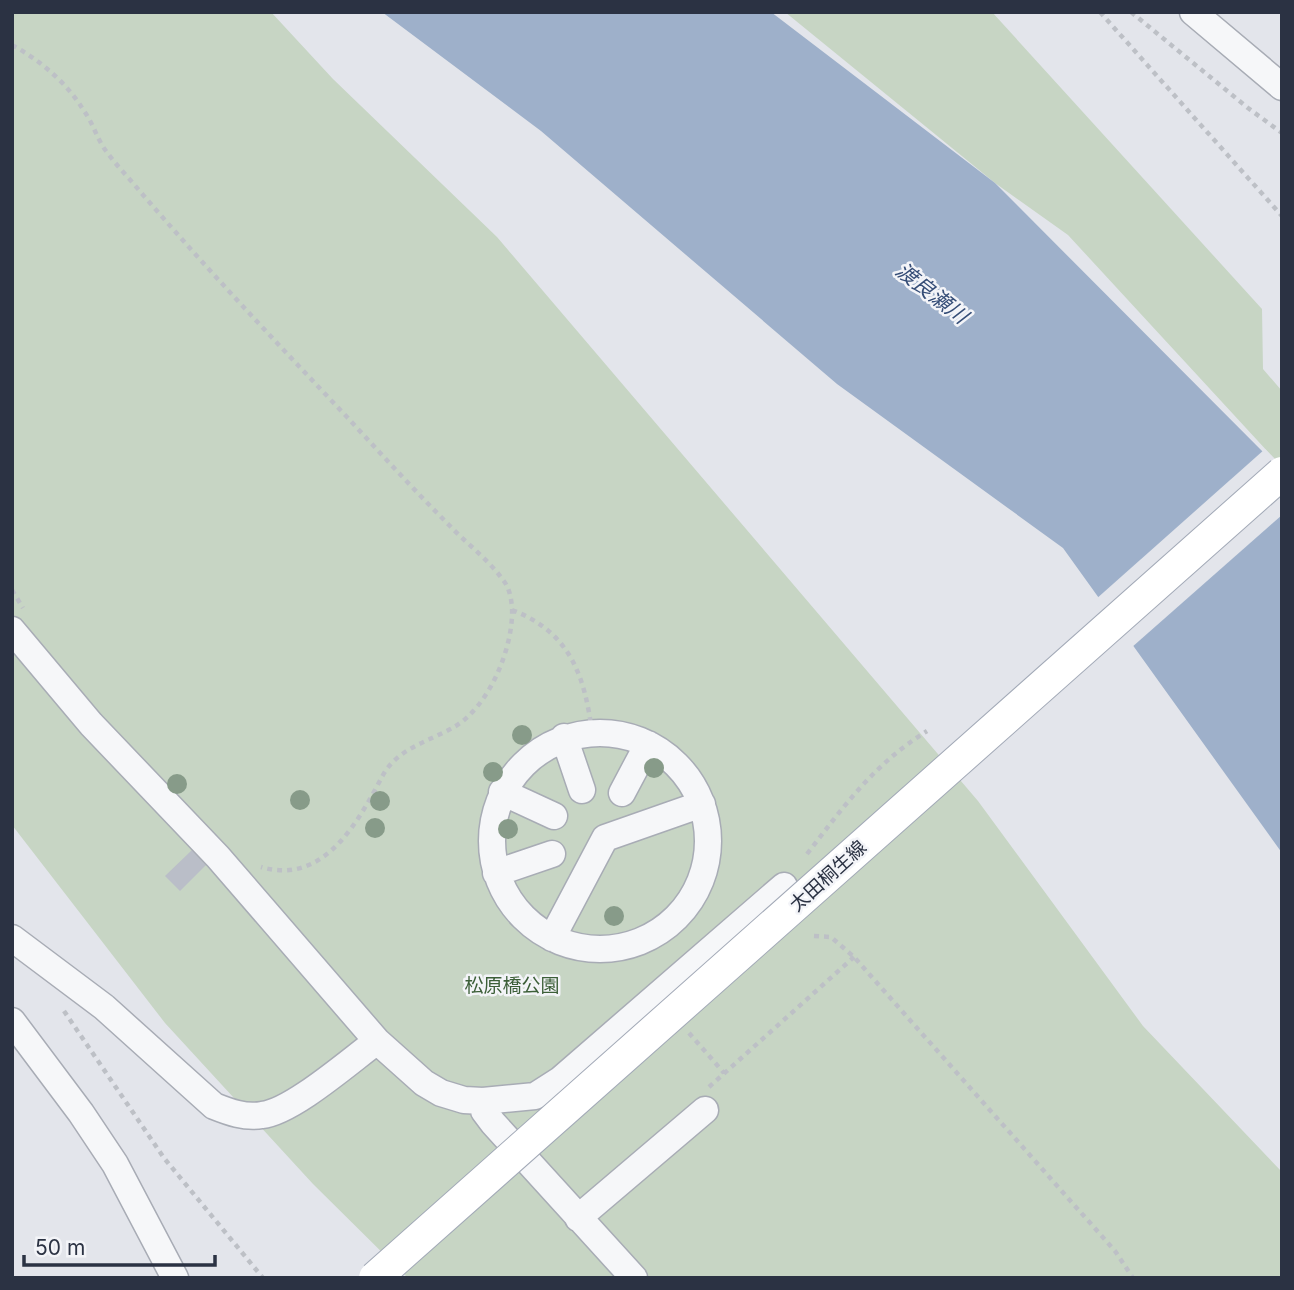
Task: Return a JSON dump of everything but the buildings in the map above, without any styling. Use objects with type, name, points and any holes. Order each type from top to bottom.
[{"type":"main road","name":"太田桐生線","points":[[375,1278],[1282,473]]},
{"type":"street","points":[[1193,12],[1282,87]]},
{"type":"street","points":[[20,623],[91,724],[218,857],[377,1041],[424,1083],[440,1093],[464,1100],[483,1101],[535,1096],[560,1080],[784,886]]},
{"type":"street","points":[[592,733],[621,735],[648,744],[671,759],[690,780],[702,804],[708,836],[705,868],[693,897],[672,922],[645,939],[614,948],[582,947],[552,938],[527,921],[509,899],[496,873],[492,849],[493,823],[502,792],[519,769],[539,751],[564,737],[592,733]]},
{"type":"street","points":[[564,737],[582,790]]},
{"type":"street","points":[[622,793],[648,744]]},
{"type":"street","points":[[502,792],[554,816]]},
{"type":"street","points":[[552,938],[605,838],[702,804]]},
{"type":"street","points":[[496,873],[552,854]]},
{"type":"street","points":[[12,938],[104,1006],[214,1106],[236,1115],[260,1116],[289,1106],[377,1041]]},
{"type":"street","points":[[17,1039],[81,1113],[115,1164],[175,1278]]},
{"type":"street","points":[[483,1101],[484,1111],[493,1122],[634,1278]]},
{"type":"street","points":[[578,1218],[702,1113]]},
{"type":"path","points":[[1100,12],[1282,216]]},
{"type":"path","points":[[1131,12],[1282,133]]},
{"type":"path","points":[[12,45],[66,86],[85,111],[105,150],[188,248],[505,581],[510,594],[512,610],[501,662],[488,694],[473,712],[457,726],[418,744],[387,769],[348,833],[325,856],[308,865],[288,870],[252,865]]},
{"type":"path","points":[[12,590],[20,623]]},
{"type":"path","points":[[512,610],[527,616],[556,636],[570,656],[586,693],[592,733]]},
{"type":"path","points":[[784,886],[870,775],[903,746],[927,732]]},
{"type":"path","points":[[814,936],[831,937],[854,957],[1115,1251],[1133,1278]]},
{"type":"path","points":[[702,1113],[694,1108],[695,1100],[854,957]]},
{"type":"path","points":[[63,1009],[164,1157],[263,1278]]},
{"type":"green space","name":"松原橋公園","points":[[12,12],[271,12],[333,79],[497,237],[978,801],[1143,1026],[1282,1172],[1282,1278],[408,1278],[313,1184],[165,1023],[12,825]]},
{"type":"green space","points":[[785,12],[992,12],[1262,309],[1263,369],[1282,391],[1282,467],[1068,235],[995,183]]},
{"type":"water","name":"渡良瀬川","points":[[382,12],[771,12],[995,183],[1282,471],[1282,853],[1063,548],[837,384],[541,131]]},
{"type":"pier","points":[[1265,449],[1282,466],[1282,515],[1131,648],[1095,600]]}]
